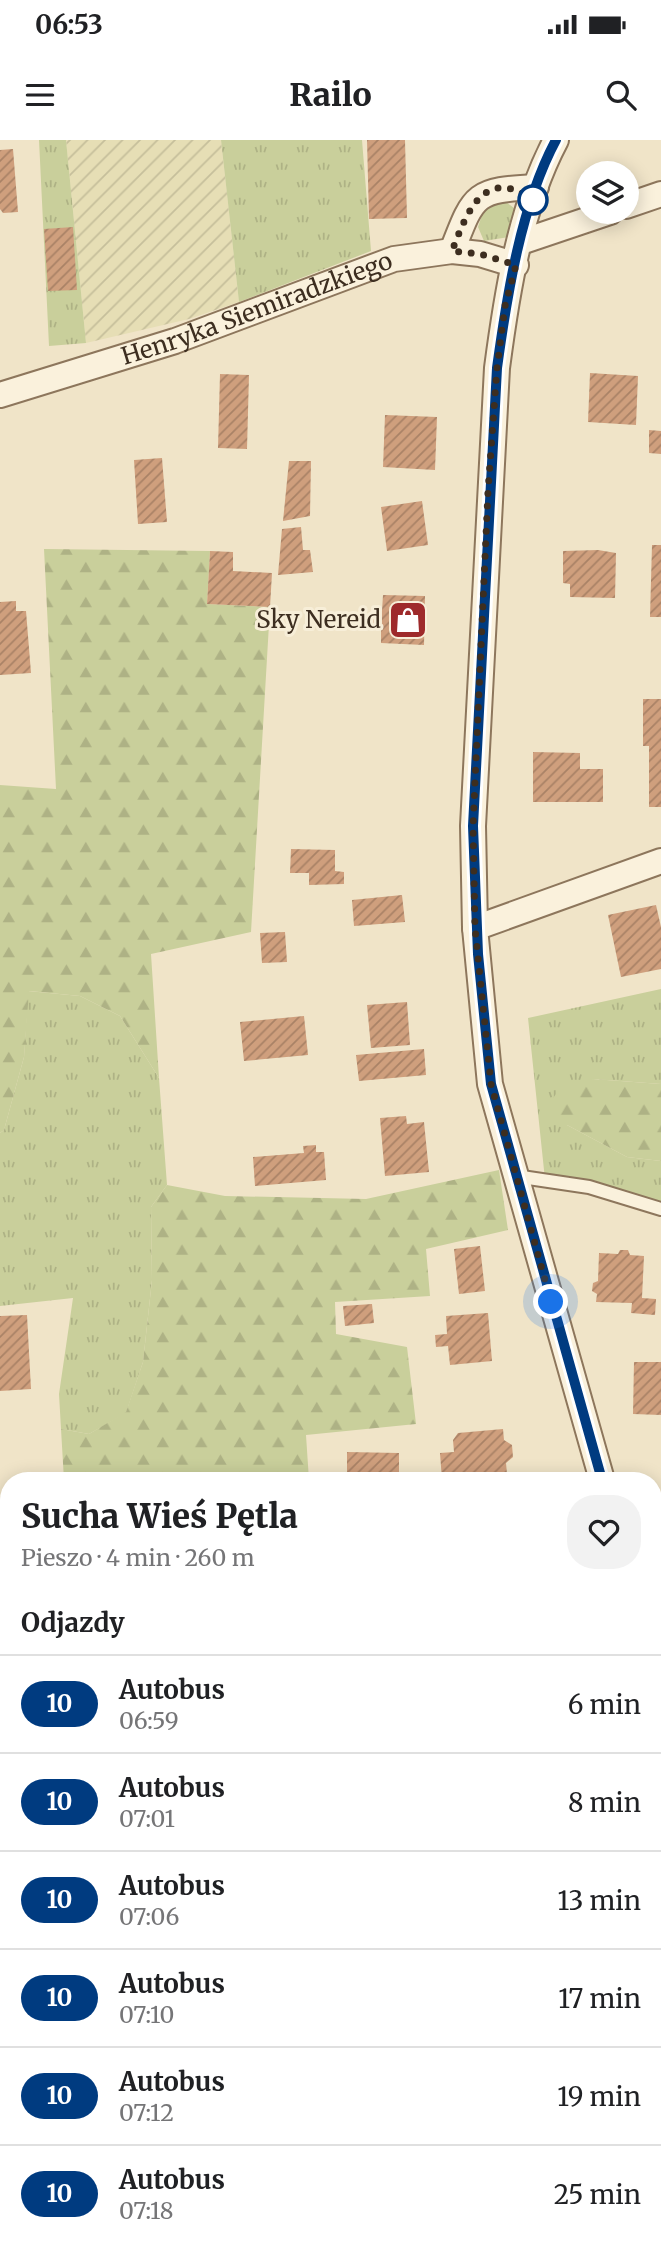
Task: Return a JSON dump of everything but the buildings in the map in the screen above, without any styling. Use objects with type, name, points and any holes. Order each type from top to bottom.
[{"type":"street","points":[[552,143],[537,187],[505,306],[497,368],[488,491],[473,826],[475,928],[491,1084],[514,1176],[600,1472]]},
{"type":"street","points":[[452,251],[469,209],[477,199],[495,189],[537,187]]},
{"type":"street","points":[[639,202],[661,194]]},
{"type":"street","points":[[519,253],[583,224]]},
{"type":"street","name":"Henryka Siemiradzkiego","points":[[0,395],[176,341],[394,259],[452,251],[480,254],[519,253]]},
{"type":"street","points":[[475,928],[661,861]]},
{"type":"lane","points":[[514,1176],[589,1187],[661,1209]]},
{"type":"shaded area","points":[[66,140],[221,140],[239,302],[189,319],[86,343]]},
{"type":"green space","points":[[39,140],[66,140],[86,343],[49,346]]},
{"type":"green space","points":[[221,140],[362,140],[371,251],[239,302]]},
{"type":"green space","points":[[506,202],[518,211],[509,237],[484,241],[478,227],[484,209]]},
{"type":"green space","points":[[44,549],[210,551],[207,604],[270,607],[251,932],[151,954],[159,1078],[120,1016],[80,996],[29,991],[24,1057],[4,1130],[0,1133],[0,785],[56,789]]},
{"type":"green space","points":[[661,989],[661,1084],[593,1079],[567,1125],[627,1157],[661,1161],[661,1216],[590,1194],[546,1189],[528,1018]]},
{"type":"green space","points":[[28,991],[80,996],[120,1016],[159,1078],[167,1185],[151,1207],[152,1280],[143,1362],[126,1413],[89,1434],[61,1429],[59,1394],[73,1298],[0,1306],[0,1133],[4,1130],[24,1057]]},
{"type":"green space","points":[[593,1079],[661,1084],[661,1161],[627,1157],[567,1125],[551,1101],[561,1087]]},
{"type":"green space","points":[[499,1170],[508,1230],[426,1249],[430,1296],[335,1302],[336,1334],[407,1347],[416,1424],[306,1435],[308,1472],[64,1472],[61,1429],[89,1434],[126,1412],[143,1362],[152,1280],[151,1207],[167,1185],[225,1196],[366,1199]]},
{"type":"bus line","name":"10","points":[[556,140],[537,187],[521,242],[505,306],[497,368],[488,491],[473,826],[475,928],[491,1084],[514,1176],[600,1472]]},
{"type":"place","name":"Sky Nereid","points":[[408,620]]},
{"type":"route","points":[[533,200],[516,188],[495,189],[484,194],[469,209],[452,251],[480,254],[516,265],[505,306],[497,368],[488,491],[473,826],[475,928],[491,1084],[514,1176],[551,1302]]}]
